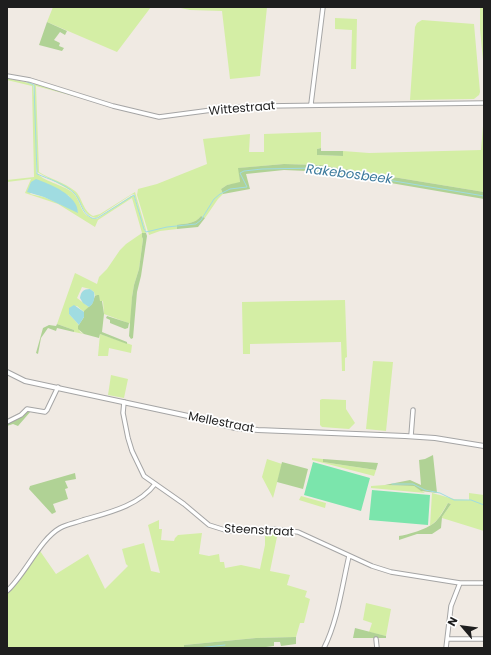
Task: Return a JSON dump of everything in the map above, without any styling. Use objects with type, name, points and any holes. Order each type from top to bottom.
[{"type":"street","points":[[311,104],[322,7]]},
{"type":"street","name":"Wittestraat","points":[[7,76],[30,80],[112,106],[159,117],[227,108],[311,104],[484,103]]},
{"type":"street","name":"Mellestraat","points":[[7,372],[25,381],[58,387],[235,428],[411,436],[436,438],[484,446]]},
{"type":"street","points":[[7,422],[21,415],[27,409],[43,412],[47,410],[58,387]]},
{"type":"street","name":"Steenstraat","points":[[124,402],[123,413],[132,451],[144,476],[184,504],[204,521],[217,528],[228,531],[272,529],[298,532],[372,566],[392,572],[460,583],[484,583]]},
{"type":"street","points":[[411,436],[413,410]]},
{"type":"street","points":[[7,591],[14,584],[44,543],[57,529],[126,505],[144,496],[155,484]]},
{"type":"street","points":[[324,648],[335,618],[349,556]]},
{"type":"street","points":[[446,648],[451,606],[460,583]]},
{"type":"street","points":[[376,639],[376,648]]},
{"type":"street","points":[[448,639],[484,639]]},
{"type":"green space","points":[[53,7],[151,7],[117,52],[47,22]]},
{"type":"green space","points":[[176,7],[267,7],[260,76],[230,79],[222,11],[190,10]]},
{"type":"green space","points":[[480,7],[484,7],[484,71],[480,29]]},
{"type":"green space","points":[[335,18],[357,19],[356,69],[351,69],[352,30],[335,29]]},
{"type":"green space","points":[[422,20],[474,24],[480,92],[474,99],[410,100],[415,27],[417,23]]},
{"type":"green space","points":[[47,22],[67,31],[65,35],[60,32],[54,40],[60,43],[59,46],[64,48],[62,51],[39,45]]},
{"type":"green space","points":[[7,78],[33,84],[34,97],[34,83],[92,101],[36,86],[39,172],[75,191],[80,197],[87,211],[93,216],[100,214],[135,192],[146,233],[144,233],[142,237],[139,269],[132,297],[131,324],[104,314],[103,301],[100,302],[97,295],[95,296],[94,292],[90,289],[82,287],[77,298],[89,307],[84,312],[77,306],[70,308],[69,314],[79,325],[80,332],[84,334],[74,332],[74,330],[57,324],[75,273],[97,284],[99,277],[107,269],[120,250],[142,233],[132,198],[98,220],[95,227],[58,204],[25,193],[31,179],[7,182],[7,180],[34,177],[32,86],[7,80]],"holes":[[[36,142],[37,172],[72,191],[87,214],[96,218],[134,194],[141,218],[134,196],[131,196],[97,219],[91,218],[84,212],[72,192],[43,178],[36,172]],[[42,182],[69,196],[78,212],[44,197],[30,194]]]},
{"type":"green space","points":[[483,126],[484,192],[320,165],[284,164],[239,168],[240,183],[227,185],[221,189],[223,194],[205,218],[201,216],[193,222],[178,225],[177,229],[160,231],[149,235],[137,195],[138,189],[157,184],[207,164],[203,139],[250,134],[249,152],[264,152],[264,134],[321,132],[321,148],[317,149],[317,155],[343,156],[343,151],[369,153],[481,150]]},
{"type":"green space","points":[[321,148],[321,151],[343,151],[343,156],[317,155],[317,149]]},
{"type":"green space","points":[[284,164],[320,165],[484,192],[484,199],[344,175],[284,170],[246,174],[250,189],[223,194],[221,189],[227,185],[240,182],[238,168]]},
{"type":"green space","points":[[201,216],[205,218],[198,227],[177,229],[177,225],[193,222]]},
{"type":"green space","points":[[142,233],[146,233],[147,236],[137,292],[133,338],[131,339],[129,336],[132,297],[139,269],[143,239]]},
{"type":"green space","points":[[99,295],[100,301],[102,301],[104,314],[102,332],[127,342],[127,344],[100,334],[99,338],[84,334],[78,329],[78,326],[84,317],[84,311],[92,304],[95,296]]},
{"type":"green space","points":[[345,300],[347,357],[345,358],[345,371],[342,371],[341,342],[250,344],[250,354],[243,354],[242,302]]},
{"type":"green space","points":[[107,316],[129,323],[128,328],[125,329],[110,323],[110,320],[106,318]]},
{"type":"green space","points":[[57,324],[74,330],[74,332],[57,328],[56,331],[48,328],[41,338],[38,354],[36,353],[43,328],[49,325],[56,326]]},
{"type":"green space","points":[[100,334],[132,345],[131,353],[109,348],[108,356],[98,356]]},
{"type":"green space","points":[[373,361],[393,362],[386,431],[366,429]]},
{"type":"green space","points":[[111,375],[128,379],[124,398],[108,395]]},
{"type":"green space","points":[[320,400],[346,400],[346,409],[355,423],[349,429],[322,427],[320,425]]},
{"type":"green space","points":[[28,410],[31,411],[18,426],[13,424],[7,426],[7,423],[20,417]]},
{"type":"green space","points":[[433,455],[437,493],[421,491],[414,486],[385,485],[410,480],[421,485],[419,460]]},
{"type":"green space","points":[[312,458],[323,459],[323,462],[376,470],[374,476],[312,460]]},
{"type":"green space","points":[[267,459],[282,464],[273,498],[262,477]]},
{"type":"green space","points":[[323,459],[378,463],[376,470],[323,462]]},
{"type":"green space","points":[[282,462],[308,469],[303,489],[277,482]]},
{"type":"green space","points":[[313,462],[370,478],[361,511],[304,495]]},
{"type":"green space","points":[[75,473],[76,479],[65,481],[68,488],[65,489],[68,499],[53,504],[56,512],[52,514],[29,489],[30,486]]},
{"type":"green space","points":[[371,486],[414,486],[425,493],[371,488]]},
{"type":"green space","points":[[372,490],[430,495],[428,525],[369,520]]},
{"type":"green space","points":[[432,493],[454,499],[469,500],[469,493],[484,495],[484,531],[442,518],[451,504],[448,503],[438,519],[430,526]]},
{"type":"green space","points":[[301,496],[326,503],[325,508],[299,500]]},
{"type":"green space","points":[[448,503],[451,504],[442,517],[441,528],[432,534],[417,534],[399,540],[399,536],[417,531],[434,523]]},
{"type":"green space","points":[[159,520],[159,529],[162,529],[161,540],[174,541],[178,535],[202,533],[199,554],[209,556],[219,554],[220,562],[224,562],[225,568],[241,565],[260,569],[265,545],[265,532],[278,532],[270,571],[290,575],[287,585],[307,591],[305,597],[310,599],[304,623],[300,623],[296,637],[256,638],[184,645],[184,648],[7,648],[7,593],[40,551],[56,574],[88,554],[105,589],[128,566],[126,564],[122,549],[144,543],[151,571],[160,573],[148,525]]},
{"type":"green space","points":[[366,603],[391,609],[386,636],[369,632],[372,623],[363,620]]},
{"type":"green space","points":[[355,628],[386,636],[386,638],[353,638]]},
{"type":"green space","points":[[296,637],[296,644],[281,646],[280,642],[274,642],[274,646],[266,648],[184,648],[184,645],[256,638]]},
{"type":"water","points":[[36,179],[62,191],[73,201],[77,207],[78,213],[44,197],[27,192],[31,182]]},
{"type":"water","points":[[90,289],[94,292],[94,296],[93,303],[89,307],[83,303],[80,298],[83,291]]},
{"type":"water","points":[[74,305],[84,312],[84,317],[79,325],[69,314],[69,308]]},
{"type":"waterway","name":"Rakebosbeek","points":[[25,81],[34,85],[37,174],[57,182],[74,193],[87,215],[93,218],[98,218],[134,195],[146,232],[167,227],[196,224],[201,220],[214,199],[220,194],[230,189],[247,187],[240,173],[244,171],[262,169],[316,168],[484,196]]},
{"type":"waterway","points":[[392,484],[413,484],[425,490],[440,493],[454,500],[471,500],[484,505]]},
{"type":"waterway","points":[[198,648],[225,645]]}]
